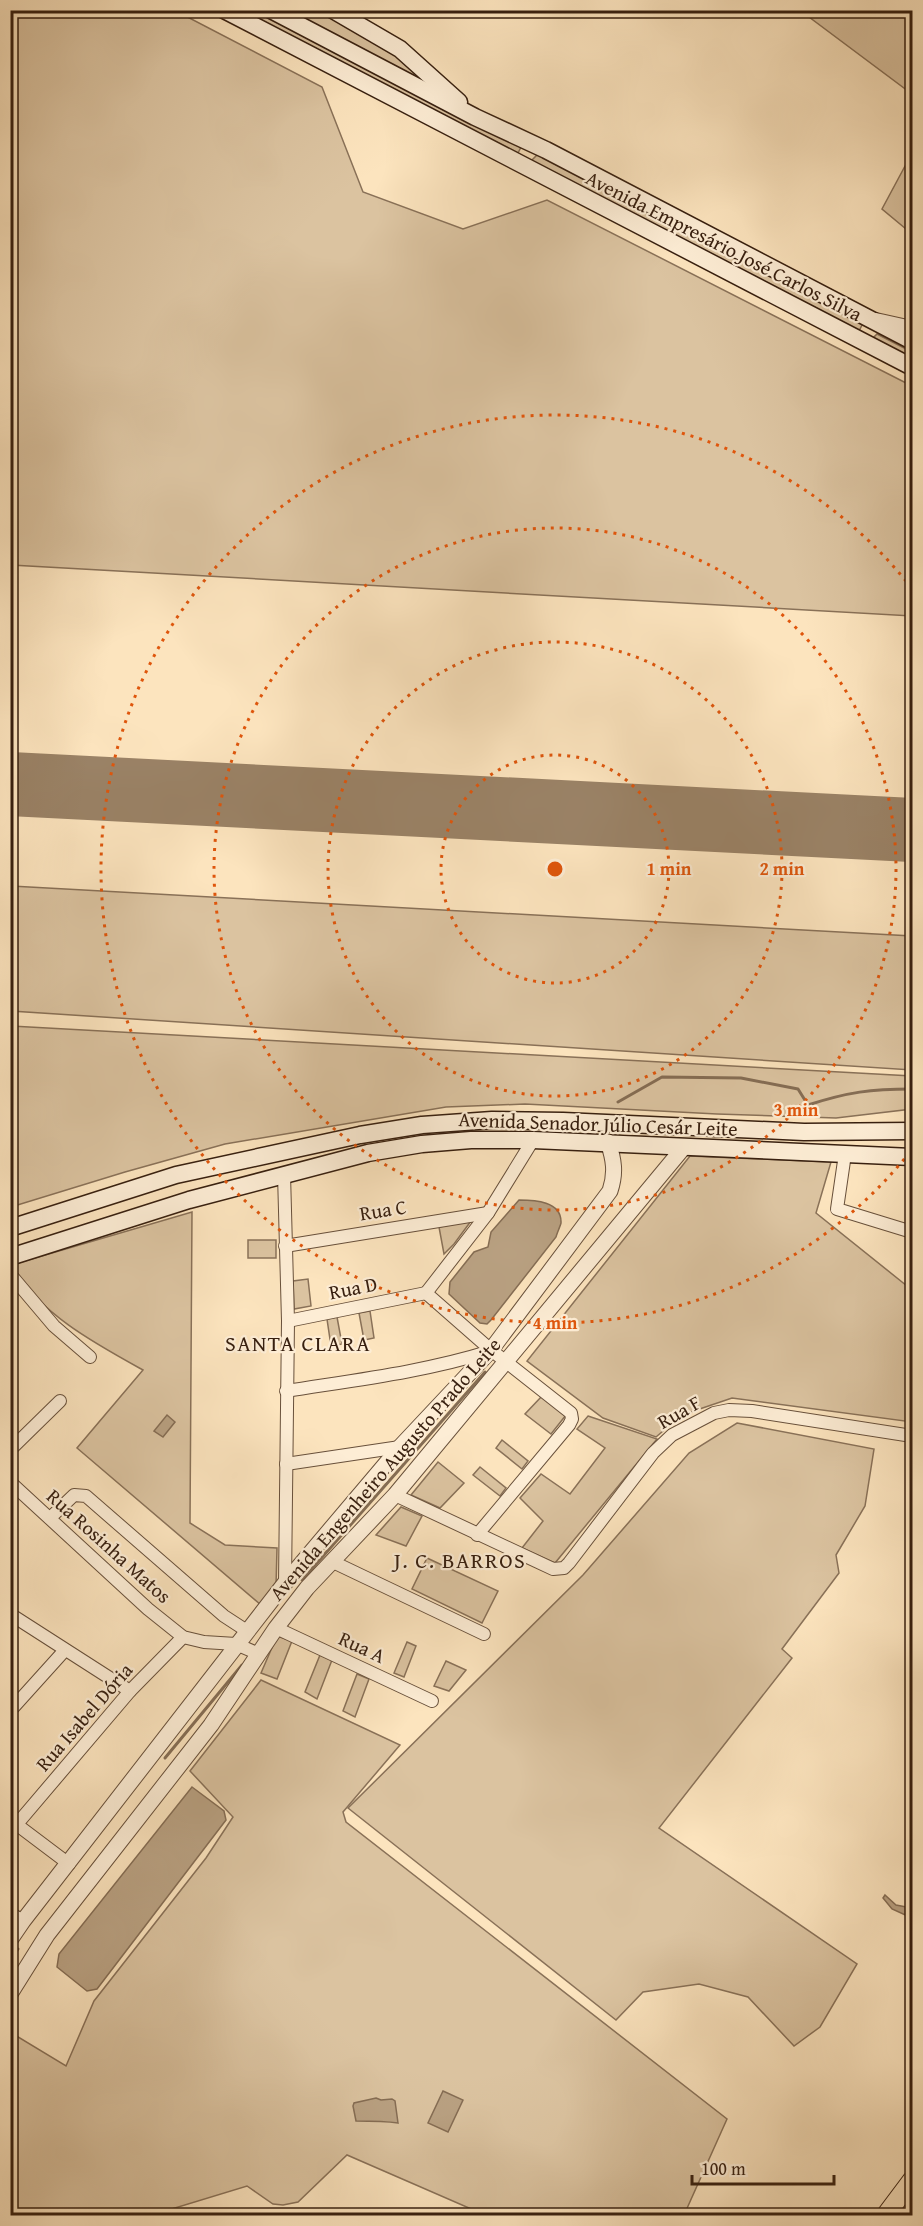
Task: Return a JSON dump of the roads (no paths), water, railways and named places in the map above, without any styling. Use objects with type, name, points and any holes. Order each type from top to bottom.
[{"type":"main road","name":"Avenida Empresário José Carlos Silva","points":[[224,10],[912,367]]},
{"type":"main road","name":"Avenida Empresário José Carlos Silva","points":[[271,10],[912,341]]},
{"type":"main road","name":"Avenida Empresário José Carlos Silva","points":[[333,10],[400,49],[476,117]]},
{"type":"main road","points":[[515,162],[524,154],[528,141]]},
{"type":"main road","points":[[862,341],[872,320]]},
{"type":"main road","name":"Avenida Senador Júlio Cesár Leite","points":[[10,1228],[185,1173],[360,1135],[422,1125],[492,1120],[804,1132],[912,1131]]},
{"type":"main road","name":"Avenida Senador Júlio Cesár Leite","points":[[10,1257],[189,1200],[368,1153],[422,1144],[471,1140],[533,1140],[912,1157]]},
{"type":"main road","points":[[85,1203],[81,1219],[89,1232]]},
{"type":"main road","points":[[53,1214],[60,1227],[56,1243]]},
{"type":"main road","points":[[885,2216],[912,2180]]},
{"type":"street","points":[[872,320],[881,319],[912,327]]},
{"type":"street","points":[[395,1495],[477,1535],[572,1419],[571,1413],[566,1408],[491,1350],[426,1293],[488,1212],[533,1140]]},
{"type":"street","name":"Avenida Engenheiro Augusto Prado Leite","points":[[10,1940],[17,1917],[69,1864],[285,1583],[400,1447],[491,1350],[610,1191],[614,1169],[608,1142]]},
{"type":"street","name":"Avenida Engenheiro Augusto Prado Leite","points":[[10,1994],[47,1935],[212,1725],[276,1628],[307,1588],[395,1495],[684,1146]]},
{"type":"street","points":[[845,1154],[837,1209],[912,1232]]},
{"type":"street","points":[[284,1174],[288,1321],[285,1583]]},
{"type":"street","name":"Rua C","points":[[285,1246],[488,1212]]},
{"type":"street","points":[[10,1274],[54,1326],[90,1357]]},
{"type":"street","name":"Rua D","points":[[288,1321],[426,1293]]},
{"type":"street","points":[[286,1391],[453,1363],[491,1350]]},
{"type":"street","points":[[10,1450],[60,1401]]},
{"type":"street","name":"Rua F","points":[[477,1535],[559,1570],[569,1563],[653,1453],[672,1434],[714,1413],[729,1410],[752,1411],[912,1436]]},
{"type":"street","points":[[286,1464],[400,1447]]},
{"type":"street","name":"Rua Rosinha Matos","points":[[10,1482],[183,1637]]},
{"type":"street","points":[[50,1518],[74,1495],[86,1496],[224,1616],[247,1631]]},
{"type":"street","points":[[333,1562],[484,1634]]},
{"type":"street","points":[[10,1614],[130,1691]]},
{"type":"street","name":"Rua A","points":[[276,1628],[432,1701]]},
{"type":"street","points":[[183,1637],[204,1642],[237,1644],[259,1654]]},
{"type":"street","name":"Rua Isabel Dória","points":[[14,1822],[130,1691],[183,1637]]},
{"type":"street","points":[[10,1711],[65,1650]]},
{"type":"street","points":[[14,1822],[69,1864]]},
{"type":"waterway","points":[[618,1102],[662,1077],[741,1078],[798,1089],[808,1105],[860,1092],[912,1089]]},
{"type":"waterway","points":[[302,1580],[485,1372]]},
{"type":"waterway","points":[[165,1758],[242,1665]]},
{"type":"waterway","points":[[10,1961],[18,1949]]},
{"type":"district","name":"SANTA CLARA","points":[[298,1343]]},
{"type":"district","name":"J. C. BARROS","points":[[460,1560]]}]
